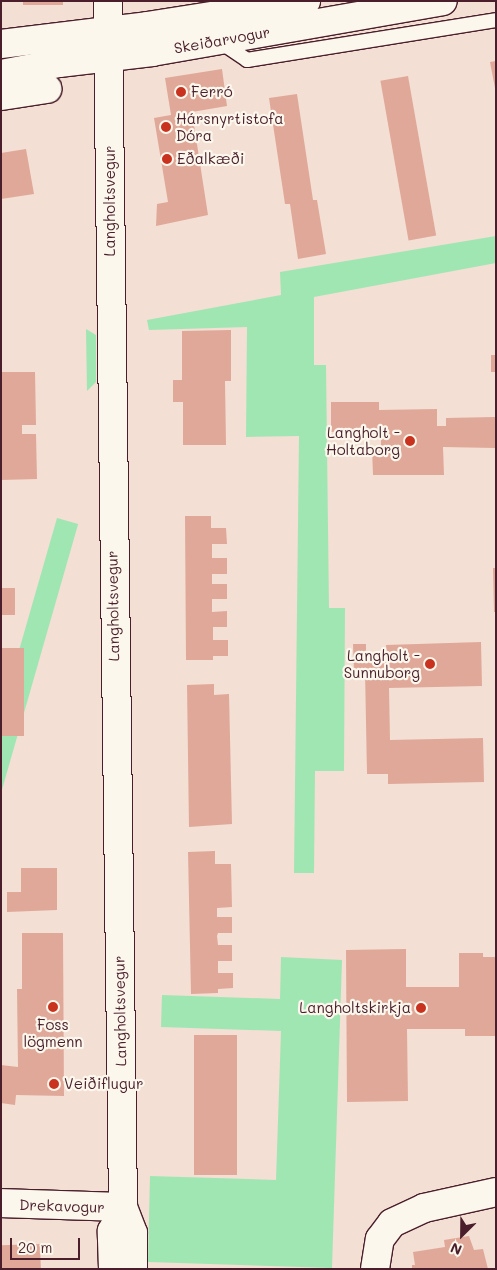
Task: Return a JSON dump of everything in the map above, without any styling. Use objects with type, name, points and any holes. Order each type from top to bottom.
[{"type":"street","name":"Langholtsvegur","points":[[108,1],[110,56],[115,794],[123,1208],[133,1234],[133,1269]]},
{"type":"street","name":"Skeiðarvogur","points":[[1,44],[108,29],[147,26],[306,1]]},
{"type":"street","name":"Skeiðarvogur","points":[[1,74],[219,40],[443,1]]},
{"type":"street","points":[[1,96],[47,89]]},
{"type":"street","points":[[375,1269],[380,1239],[392,1223],[424,1208],[496,1192]]},
{"type":"street","name":"Drekavogur","points":[[1,1203],[123,1208]]},
{"type":"street","name":"Langholtsvegur","points":[[112,1269],[112,1231],[123,1208]]},
{"type":"lane","points":[[219,40],[247,60],[496,20]]},
{"type":"green space","points":[[496,236],[496,263],[314,297],[314,365],[326,365],[329,608],[345,608],[344,771],[315,771],[314,873],[294,873],[299,436],[246,437],[247,327],[149,330],[147,320],[281,295],[280,272]]},
{"type":"green space","points":[[86,329],[96,335],[96,382],[87,391]]},
{"type":"green space","points":[[57,518],[78,524],[1,793],[1,713]]},
{"type":"green space","points":[[281,957],[342,960],[332,1268],[148,1262],[150,1176],[276,1180],[281,1031],[161,1027],[162,995],[280,999]]},
{"type":"building","points":[[23,1],[63,1],[63,5],[23,5]]},
{"type":"building","points":[[496,61],[496,88],[495,88],[490,62]]},
{"type":"building","points":[[222,69],[227,106],[192,112],[208,215],[156,226],[157,204],[168,202],[154,118],[171,115],[165,78]]},
{"type":"building","points":[[408,76],[436,236],[409,240],[380,81]]},
{"type":"building","points":[[297,94],[313,200],[317,200],[326,254],[298,259],[290,204],[285,204],[269,98]]},
{"type":"building","points":[[26,149],[34,194],[1,199],[1,153]]},
{"type":"building","points":[[231,330],[231,381],[225,381],[226,445],[183,445],[183,402],[173,402],[173,380],[182,380],[182,331]]},
{"type":"building","points":[[491,355],[496,355],[496,372],[491,372]]},
{"type":"building","points":[[1,372],[35,372],[36,425],[22,425],[22,434],[36,434],[37,479],[1,480]]},
{"type":"building","points":[[331,402],[379,402],[379,410],[437,409],[437,426],[446,426],[446,418],[495,417],[495,448],[443,447],[444,475],[373,475],[372,447],[381,447],[381,429],[331,432]]},
{"type":"building","points":[[185,516],[211,516],[211,528],[226,528],[227,544],[212,544],[212,558],[227,558],[227,574],[212,574],[212,584],[227,584],[227,599],[212,599],[212,612],[227,611],[227,627],[213,627],[213,640],[228,640],[228,656],[213,656],[213,660],[186,660]]},
{"type":"building","points":[[493,568],[496,568],[496,612],[494,612]]},
{"type":"building","points":[[1,588],[15,588],[15,615],[1,615]]},
{"type":"building","points":[[481,642],[482,686],[389,688],[390,740],[483,738],[484,782],[388,784],[388,774],[367,774],[365,670],[354,671],[353,644],[366,644],[366,655],[387,655],[386,645]]},
{"type":"building","points":[[1,648],[24,648],[24,736],[1,736]]},
{"type":"building","points":[[214,684],[214,695],[229,694],[232,824],[189,827],[187,685]]},
{"type":"building","points":[[215,851],[215,864],[231,864],[232,907],[217,908],[217,917],[232,917],[232,933],[218,933],[217,936],[218,945],[232,945],[232,961],[218,961],[218,973],[233,973],[233,988],[218,989],[218,993],[191,994],[188,852]]},
{"type":"building","points":[[21,868],[57,868],[57,910],[7,912],[7,892],[21,892]]},
{"type":"building","points":[[22,933],[63,933],[64,1096],[16,1095],[15,1105],[1,1103],[1,1065],[18,1067],[17,989],[22,989]]},
{"type":"building","name":"Langholtskirkja","points":[[406,949],[406,987],[459,987],[459,953],[483,953],[483,957],[496,957],[496,1036],[465,1036],[465,1029],[407,1029],[408,1101],[347,1102],[346,950]]},
{"type":"building","points":[[194,1035],[237,1035],[237,1175],[194,1175]]},
{"type":"building","points":[[469,1236],[474,1250],[483,1249],[488,1269],[412,1269],[412,1265],[415,1265],[413,1252],[445,1247],[444,1240]]},
{"type":"building","points":[[40,1244],[41,1269],[2,1269],[1,1245]]},
{"type":"place","name":"Ferró","points":[[181,92]]},
{"type":"place","name":"Hársnyrtistofa Dóra","points":[[166,127]]},
{"type":"place","name":"Eðalkæði","points":[[167,159]]},
{"type":"place","name":"Langholt - Holtaborg","points":[[410,441]]},
{"type":"place","name":"Langholt - Sunnuborg","points":[[430,664]]},
{"type":"place","name":"Foss lögmenn","points":[[53,1007]]},
{"type":"place","name":"Langholtskirkja","points":[[421,1008]]},
{"type":"place","name":"Veiðiflugur","points":[[54,1084]]}]
